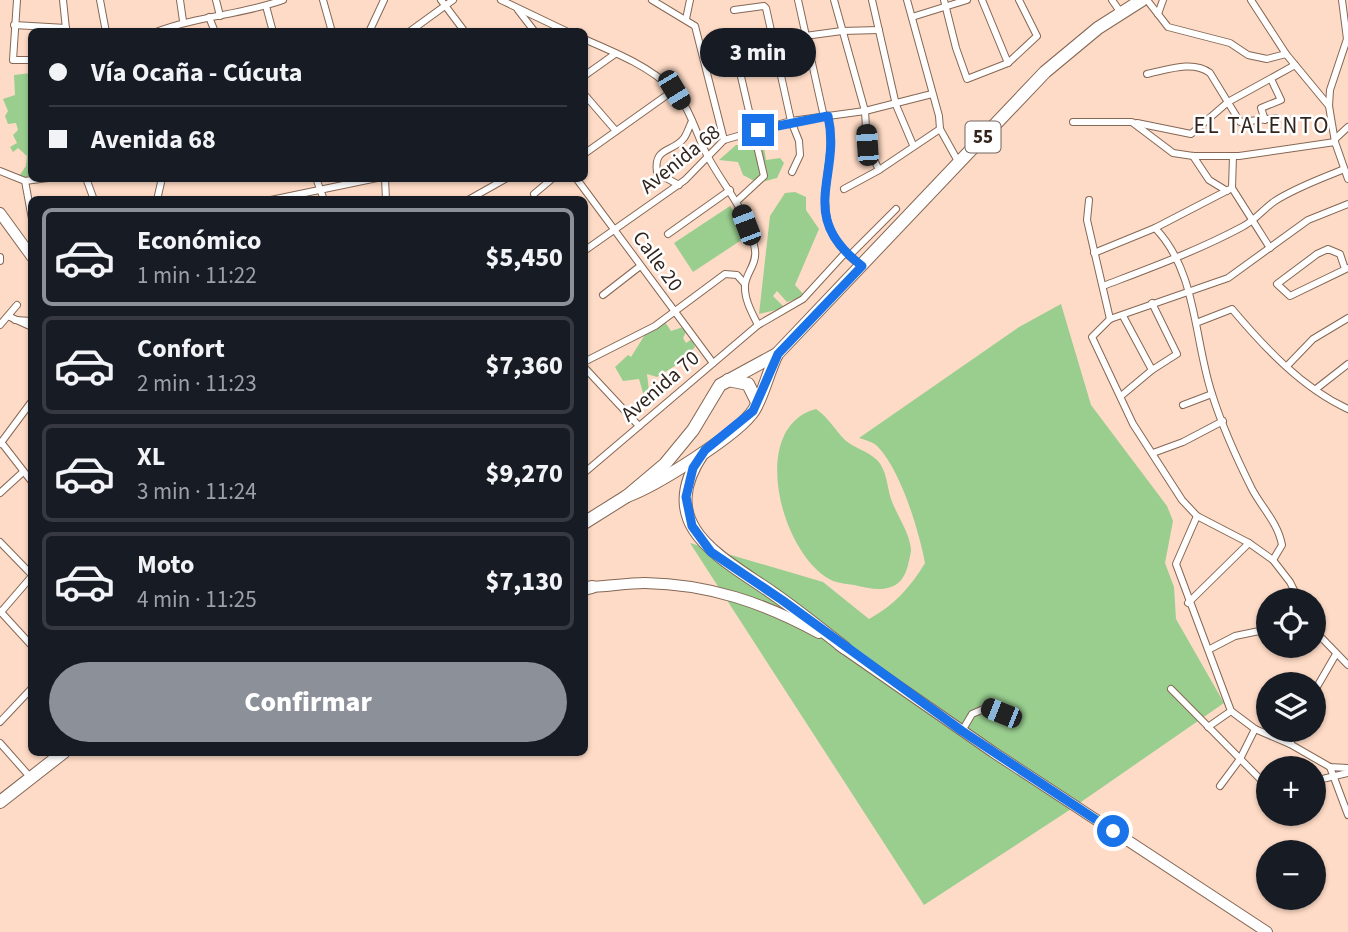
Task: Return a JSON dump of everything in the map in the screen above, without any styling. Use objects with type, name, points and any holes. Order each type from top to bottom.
[{"type":"highway","name":"55","points":[[588,520],[627,496],[674,455],[693,430],[716,390],[728,380],[778,354],[1045,72],[1142,0]]},
{"type":"highway","name":"55","points":[[627,496],[643,490],[705,450],[746,418],[757,402],[778,354]]},
{"type":"highway","points":[[728,380],[748,384],[757,402]]},
{"type":"highway","points":[[705,450],[693,468],[686,497],[688,512],[700,539],[711,552],[782,600],[845,648]]},
{"type":"highway","points":[[0,802],[59,756]]},
{"type":"main road","points":[[0,213],[28,252]]},
{"type":"main road","points":[[588,587],[646,583],[714,590],[784,614],[845,648],[962,731],[1267,932]]},
{"type":"street","points":[[17,0],[13,61],[28,60]]},
{"type":"street","points":[[63,0],[66,28]]},
{"type":"street","points":[[100,0],[105,28]]},
{"type":"street","points":[[180,0],[183,21]]},
{"type":"street","points":[[216,0],[220,16]]},
{"type":"street","points":[[166,28],[183,21],[220,16],[283,0]]},
{"type":"street","points":[[323,0],[331,28]]},
{"type":"street","points":[[371,28],[384,0]]},
{"type":"street","points":[[414,28],[443,3],[453,0]]},
{"type":"street","points":[[501,0],[559,28]]},
{"type":"street","points":[[652,0],[695,26],[724,140]]},
{"type":"street","points":[[686,19],[690,0]]},
{"type":"street","points":[[798,0],[833,138],[823,199],[828,225],[847,254],[862,266]]},
{"type":"street","points":[[834,0],[864,111],[867,145],[879,170]]},
{"type":"street","points":[[872,0],[896,105],[913,145]]},
{"type":"street","points":[[907,0],[939,116],[940,129],[958,163]]},
{"type":"street","points":[[944,0],[967,79],[1008,63],[1037,36],[1019,0]]},
{"type":"street","points":[[912,17],[967,0]]},
{"type":"street","points":[[982,0],[1008,63]]},
{"type":"street","points":[[1112,0],[1121,13]]},
{"type":"street","points":[[1147,0],[1168,27],[1230,43],[1248,55],[1267,59],[1286,54]]},
{"type":"street","points":[[1158,15],[1163,0]]},
{"type":"street","points":[[1251,0],[1286,54],[1329,106]]},
{"type":"street","points":[[1342,0],[1347,39],[1330,90],[1329,106],[1335,141],[1348,179]]},
{"type":"street","points":[[270,3],[273,28]]},
{"type":"street","points":[[443,3],[462,28]]},
{"type":"street","points":[[734,10],[764,6],[791,121],[799,141],[800,155],[792,172]]},
{"type":"street","points":[[517,9],[533,28]]},
{"type":"street","points":[[209,17],[213,28]]},
{"type":"street","points":[[14,25],[45,28]]},
{"type":"street","points":[[737,201],[764,176],[736,55],[738,49],[745,44],[808,35],[879,30]]},
{"type":"street","points":[[588,41],[674,90],[708,156],[737,201],[755,249],[755,261],[745,284],[749,308],[758,325]]},
{"type":"street","points":[[588,73],[615,54]]},
{"type":"street","points":[[1073,122],[1132,122],[1191,134],[1228,102],[1295,65]]},
{"type":"street","points":[[1147,74],[1193,66],[1203,68],[1210,73],[1240,122],[1276,118]]},
{"type":"street","points":[[1265,120],[1261,108],[1281,100],[1271,79]]},
{"type":"street","points":[[588,151],[674,90]]},
{"type":"street","name":"Avenida 68","points":[[588,249],[679,185],[724,140],[791,121],[896,105],[932,94]]},
{"type":"street","points":[[588,99],[615,131]]},
{"type":"street","points":[[679,185],[657,173],[656,165],[663,151],[683,140],[692,121]]},
{"type":"street","points":[[1132,122],[1173,153],[1193,156],[1233,156],[1335,141],[1348,127]]},
{"type":"street","points":[[844,189],[879,170],[940,129]]},
{"type":"street","points":[[1193,156],[1209,180],[1230,189],[1270,248]]},
{"type":"street","points":[[1230,189],[1233,156]]},
{"type":"street","points":[[1102,286],[1177,259],[1254,221],[1273,202],[1291,191],[1344,169]]},
{"type":"street","points":[[0,171],[28,181]]},
{"type":"street","points":[[25,181],[28,197]]},
{"type":"street","points":[[317,182],[322,196]]},
{"type":"street","points":[[291,196],[358,182]]},
{"type":"street","points":[[475,196],[500,182]]},
{"type":"street","points":[[534,194],[548,182]]},
{"type":"street","name":"Calle 20","points":[[579,182],[639,267],[713,363]]},
{"type":"street","points":[[1094,253],[1155,228],[1230,189]]},
{"type":"street","points":[[668,233],[730,190]]},
{"type":"street","points":[[1089,200],[1087,220],[1110,319]]},
{"type":"street","points":[[1293,588],[1273,560],[1249,543],[1197,516],[1182,500],[1133,424],[1093,337],[1110,319],[1228,278],[1308,220],[1348,204]]},
{"type":"street","name":"Avenida 70","points":[[588,470],[758,325],[803,299],[896,209]]},
{"type":"street","points":[[1155,228],[1167,241],[1177,259],[1196,323],[1212,394],[1223,421],[1252,489],[1279,532],[1282,545],[1273,560]]},
{"type":"street","points":[[1328,249],[1340,254],[1347,269],[1290,296],[1277,284],[1317,254],[1328,249]]},
{"type":"street","points":[[603,295],[639,267]]},
{"type":"street","points":[[588,362],[655,326],[725,274],[732,273],[745,284]]},
{"type":"street","points":[[1121,396],[1152,370],[1177,354],[1152,303]]},
{"type":"street","points":[[12,319],[17,304]]},
{"type":"street","points":[[1196,323],[1232,309],[1287,366],[1348,409]]},
{"type":"street","points":[[1123,316],[1152,370]]},
{"type":"street","points":[[1287,366],[1314,339],[1348,318]]},
{"type":"street","points":[[12,319],[28,325]]},
{"type":"street","points":[[0,325],[12,319],[28,321]]},
{"type":"street","points":[[1316,389],[1348,364]]},
{"type":"street","points":[[588,369],[639,426]]},
{"type":"street","points":[[1183,405],[1212,394]]},
{"type":"street","points":[[28,406],[1,443],[28,478]]},
{"type":"street","points":[[1153,453],[1184,442],[1223,421]]},
{"type":"street","points":[[0,493],[23,472]]},
{"type":"street","points":[[1197,516],[1176,564],[1188,603],[1210,649],[1231,711],[1255,729],[1290,744],[1330,767],[1348,770]]},
{"type":"street","points":[[0,542],[28,571]]},
{"type":"street","points":[[1188,603],[1249,543]]},
{"type":"street","points":[[28,580],[0,611],[28,642]]},
{"type":"street","points":[[1210,649],[1234,636],[1256,632]]},
{"type":"street","points":[[1326,643],[1348,665]]},
{"type":"street","points":[[1326,672],[1336,654]]},
{"type":"street","points":[[1171,688],[1256,775]]},
{"type":"street","points":[[0,722],[28,692]]},
{"type":"street","points":[[962,731],[972,714],[986,708],[1016,719]]},
{"type":"street","points":[[1208,727],[1231,711]]},
{"type":"street","points":[[1220,786],[1240,759],[1255,729]]},
{"type":"street","points":[[0,743],[31,778]]},
{"type":"street","points":[[1330,767],[1348,815]]},
{"type":"street","points":[[1326,779],[1348,770]]},
{"type":"green space","points":[[28,73],[28,176],[25,178],[19,176],[26,166],[27,156],[18,148],[13,152],[10,147],[17,143],[13,135],[18,130],[16,123],[8,124],[5,116],[8,111],[3,99],[15,95],[14,75]]},
{"type":"green space","points":[[736,145],[764,147],[766,160],[780,158],[784,163],[777,178],[758,183],[743,175],[738,162],[719,160]]},
{"type":"green space","points":[[795,192],[806,197],[806,210],[819,229],[795,285],[805,296],[787,302],[777,291],[773,296],[785,308],[759,314],[770,216],[785,193]]},
{"type":"green space","points":[[730,206],[749,235],[693,272],[674,243]]},
{"type":"green space","points":[[1061,304],[1091,405],[1167,506],[1173,521],[1165,563],[1174,587],[1176,619],[1224,703],[1068,811],[924,905],[690,543],[823,582],[869,619],[878,614],[901,595],[925,563],[914,519],[894,471],[876,445],[859,438],[1019,327]]},
{"type":"green space","points":[[665,322],[671,331],[683,327],[686,343],[692,339],[695,347],[678,364],[657,377],[647,374],[649,391],[643,393],[639,379],[623,381],[615,367],[628,355],[631,357],[646,333]]},
{"type":"green space","points":[[816,409],[845,440],[873,457],[883,469],[891,499],[911,549],[905,574],[894,586],[880,589],[833,581],[815,567],[799,547],[787,521],[779,493],[777,465],[782,440],[795,421]]},
{"type":"district","name":"EL TALENTO","points":[[1262,125]]},
{"type":"route","points":[[758,130],[791,121],[828,116],[833,138],[823,199],[828,225],[849,256],[862,266],[778,354],[753,411],[737,427],[705,450],[693,468],[686,497],[692,526],[711,552],[750,577],[962,731],[1113,831]]}]
